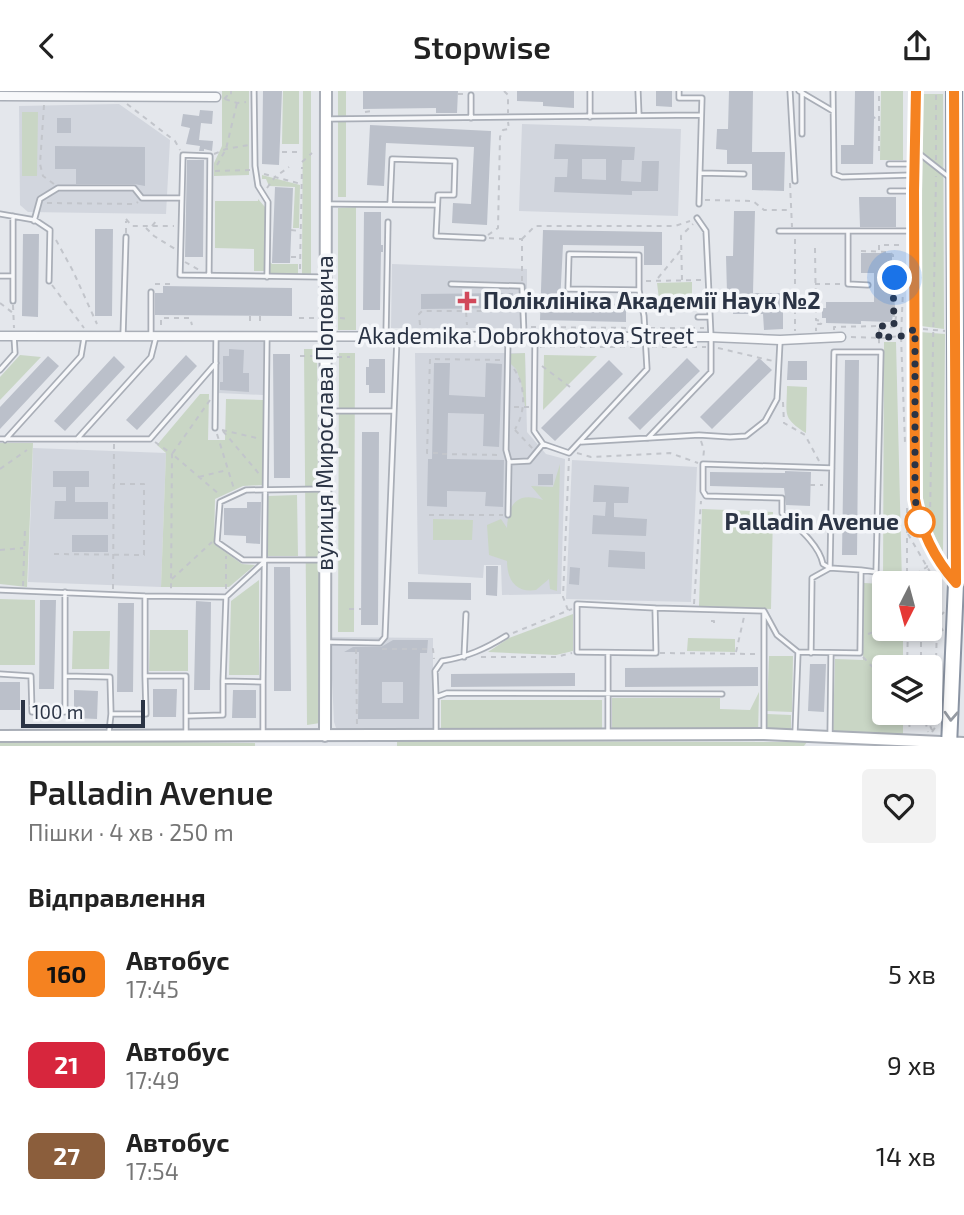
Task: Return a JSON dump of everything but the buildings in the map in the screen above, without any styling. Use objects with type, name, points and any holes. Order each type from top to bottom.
[{"type":"highway","points":[[954,91],[954,744]]},
{"type":"street","name":"вулиця Мирослава Поповича","points":[[325,736],[326,91]]},
{"type":"street","points":[[916,91],[915,499],[927,543],[940,565],[956,583]]},
{"type":"street","points":[[0,96],[220,98]]},
{"type":"street","name":"Akademika Dobrokhotova Street","points":[[0,336],[711,337],[780,340],[837,335]]},
{"type":"street","points":[[0,736],[186,734],[261,738],[325,736],[389,741],[436,735],[764,734],[954,744]]},
{"type":"street","points":[[817,746],[830,738]]},
{"type":"lane","points":[[254,91],[256,171],[262,193],[268,202],[267,277]]},
{"type":"lane","points":[[590,91],[590,117]]},
{"type":"lane","points":[[639,91],[639,116]]},
{"type":"lane","points":[[679,91],[679,98],[702,98],[699,202]]},
{"type":"lane","points":[[790,91],[795,181]]},
{"type":"lane","points":[[833,91],[834,174],[842,177],[914,170]]},
{"type":"lane","points":[[801,92],[833,111]]},
{"type":"lane","points":[[801,92],[802,134]]},
{"type":"lane","points":[[471,95],[471,118]]},
{"type":"lane","points":[[326,120],[508,120],[701,115]]},
{"type":"lane","points":[[915,150],[955,182]]},
{"type":"lane","points":[[209,275],[209,178],[212,171],[210,156],[183,155],[180,275],[324,277]]},
{"type":"lane","points":[[390,204],[392,159],[455,162],[454,195],[438,195],[436,236],[483,238]]},
{"type":"lane","points":[[890,164],[914,170]]},
{"type":"lane","points":[[701,173],[744,174]]},
{"type":"lane","points":[[34,221],[40,199],[58,188],[134,188],[142,198],[180,198]]},
{"type":"lane","points":[[890,191],[914,191]]},
{"type":"lane","points":[[325,204],[437,205]]},
{"type":"lane","points":[[0,214],[34,221],[50,230],[50,281]]},
{"type":"lane","points":[[13,216],[13,301]]},
{"type":"lane","points":[[647,439],[711,372],[706,231],[698,218]]},
{"type":"lane","points":[[386,336],[387,222]]},
{"type":"lane","points":[[779,231],[914,231]]},
{"type":"lane","points":[[848,233],[848,284],[868,285]]},
{"type":"lane","points":[[123,336],[126,237]]},
{"type":"lane","points":[[535,337],[534,431],[543,444],[569,453],[647,369],[645,316],[639,291],[639,255],[569,254],[568,289],[639,291]]},
{"type":"lane","points":[[0,276],[13,276]]},
{"type":"lane","points":[[451,284],[522,286],[524,337]]},
{"type":"lane","points":[[77,439],[151,357],[154,336],[151,292]]},
{"type":"lane","points":[[698,317],[709,317]]},
{"type":"lane","points":[[0,370],[15,353],[14,336]]},
{"type":"lane","points":[[3,439],[81,356],[87,336]]},
{"type":"lane","points":[[215,428],[216,336]]},
{"type":"lane","points":[[261,738],[267,336]]},
{"type":"lane","points":[[325,642],[380,643],[385,637],[397,336]]},
{"type":"lane","points":[[508,337],[508,515]]},
{"type":"lane","points":[[580,442],[699,435],[746,436],[765,421],[777,399],[780,340]]},
{"type":"lane","points":[[830,568],[834,352],[881,352],[876,571]]},
{"type":"lane","points":[[3,439],[151,438],[216,363]]},
{"type":"lane","points":[[324,411],[394,411]]},
{"type":"lane","points":[[509,462],[529,461],[543,444]]},
{"type":"lane","points":[[833,468],[703,462],[702,491],[706,496],[782,498],[782,513],[802,531],[823,564],[830,568],[872,571]]},
{"type":"lane","points":[[324,489],[246,490],[225,499],[220,502],[217,542],[243,561],[325,560]]},
{"type":"lane","points":[[0,590],[226,597],[264,561]]},
{"type":"lane","points":[[811,653],[812,578],[830,568]]},
{"type":"lane","points":[[764,611],[777,635],[798,652],[860,653],[861,570]]},
{"type":"lane","points":[[0,674],[31,675],[32,712],[65,712],[65,592]]},
{"type":"lane","points":[[111,714],[146,714],[145,596]]},
{"type":"lane","points":[[186,716],[223,715],[226,597]]},
{"type":"lane","points":[[592,605],[593,599]]},
{"type":"lane","points":[[655,608],[656,653],[577,652],[577,604],[764,611]]},
{"type":"lane","points":[[764,611],[764,734]]},
{"type":"lane","points":[[464,657],[466,614]]},
{"type":"lane","points":[[436,735],[435,671],[442,661],[483,650],[506,636]]},
{"type":"lane","points":[[795,735],[798,652]]},
{"type":"lane","points":[[608,653],[608,735]]},
{"type":"lane","points":[[830,738],[831,653]]},
{"type":"lane","points":[[65,676],[110,677],[111,714],[108,734]]},
{"type":"lane","points":[[145,676],[186,676],[186,734]]},
{"type":"lane","points":[[223,681],[263,682]]},
{"type":"lane","points":[[436,697],[447,693],[722,694]]},
{"type":"path","points":[[220,98],[231,96],[231,91]]},
{"type":"path","points":[[483,238],[498,228],[500,137],[503,130],[509,129],[508,95],[504,91]]},
{"type":"path","points":[[878,151],[879,91]]},
{"type":"path","points":[[931,523],[936,91]]},
{"type":"path","points":[[43,97],[40,164],[43,176],[58,188]]},
{"type":"path","points":[[118,97],[175,141],[183,155]]},
{"type":"path","points":[[220,98],[242,102]]},
{"type":"path","points":[[209,178],[226,149],[237,103]]},
{"type":"path","points":[[210,156],[226,149],[255,144]]},
{"type":"path","points":[[282,152],[302,152]]},
{"type":"path","points":[[302,162],[312,153]]},
{"type":"path","points":[[262,193],[275,177],[289,167]]},
{"type":"path","points":[[300,277],[302,167]]},
{"type":"path","points":[[212,171],[256,171],[301,184]]},
{"type":"path","points":[[39,203],[135,204],[142,198]]},
{"type":"path","points":[[699,202],[753,201],[764,210],[791,210]]},
{"type":"path","points":[[522,286],[522,239],[535,226],[675,226],[698,218]]},
{"type":"path","points":[[682,280],[681,236],[698,218]]},
{"type":"path","points":[[126,237],[126,219],[132,226]]},
{"type":"path","points":[[152,227],[158,219]]},
{"type":"path","points":[[126,226],[180,226]]},
{"type":"path","points":[[146,227],[154,236],[180,252]]},
{"type":"path","points":[[50,230],[73,271],[97,324]]},
{"type":"path","points":[[291,230],[300,230]]},
{"type":"path","points":[[483,238],[522,239]]},
{"type":"path","points":[[879,251],[879,245],[904,245]]},
{"type":"path","points":[[815,248],[816,320],[821,321],[821,324],[816,324],[816,333]]},
{"type":"path","points":[[656,280],[681,249]]},
{"type":"path","points":[[861,251],[892,252],[894,324],[879,327]]},
{"type":"path","points":[[291,257],[300,257]]},
{"type":"path","points":[[180,259],[209,275]]},
{"type":"path","points":[[894,276],[904,277]]},
{"type":"path","points":[[639,281],[708,280]]},
{"type":"path","points":[[50,281],[87,336]]},
{"type":"path","points":[[155,284],[170,284]]},
{"type":"path","points":[[815,284],[848,284]]},
{"type":"path","points":[[13,301],[14,336]]},
{"type":"path","points":[[0,303],[14,314]]},
{"type":"path","points":[[466,306],[467,325]]},
{"type":"path","points":[[420,325],[419,313],[422,311],[498,311]]},
{"type":"path","points":[[161,325],[161,318],[176,316],[190,318],[191,325]]},
{"type":"path","points":[[250,316],[250,326]]},
{"type":"path","points":[[260,316],[260,326]]},
{"type":"path","points":[[902,317],[896,317],[894,327],[834,327],[837,335],[879,338],[901,336],[915,329],[949,331]]},
{"type":"path","points":[[299,318],[319,318]]},
{"type":"path","points":[[340,319],[349,319]]},
{"type":"path","points":[[879,327],[879,347]]},
{"type":"path","points":[[300,356],[316,356]]},
{"type":"path","points":[[337,357],[349,357]]},
{"type":"path","points":[[438,453],[427,453],[430,359],[508,362],[519,378],[522,407],[515,429]]},
{"type":"path","points":[[535,361],[573,390]]},
{"type":"path","points":[[171,596],[172,454],[216,392]]},
{"type":"path","points":[[783,397],[784,423],[805,436],[823,468]]},
{"type":"path","points":[[507,407],[534,407]]},
{"type":"path","points":[[506,423],[537,453]]},
{"type":"path","points":[[215,428],[266,440]]},
{"type":"path","points":[[215,428],[236,495]]},
{"type":"path","points":[[222,430],[265,482]]},
{"type":"path","points":[[580,453],[591,457],[670,453],[703,462],[704,450],[699,435]]},
{"type":"path","points":[[151,438],[225,499]]},
{"type":"path","points":[[113,594],[114,439]]},
{"type":"path","points":[[0,469],[27,450]]},
{"type":"path","points":[[568,610],[563,597],[569,453]]},
{"type":"path","points":[[442,454],[507,455]]},
{"type":"path","points":[[199,477],[228,470]]},
{"type":"path","points":[[54,554],[144,555],[144,484],[114,484]]},
{"type":"path","points":[[810,485],[823,485]]},
{"type":"path","points":[[694,609],[699,503],[706,496]]},
{"type":"path","points":[[429,515],[508,515]]},
{"type":"path","points":[[23,590],[25,528]]},
{"type":"path","points":[[907,533],[929,571]]},
{"type":"path","points":[[171,580],[218,537]]},
{"type":"path","points":[[0,550],[24,548]]},
{"type":"path","points":[[226,548],[226,597]]},
{"type":"path","points":[[920,571],[927,567],[929,560]]},
{"type":"path","points":[[506,636],[577,608]]},
{"type":"path","points":[[349,609],[361,609]]},
{"type":"path","points":[[736,653],[746,611]]},
{"type":"path","points":[[860,636],[872,632]]},
{"type":"path","points":[[919,733],[933,731],[939,722],[941,705],[935,705],[938,641]]},
{"type":"path","points":[[356,649],[357,729]]},
{"type":"path","points":[[380,649],[433,649],[435,671]]},
{"type":"path","points":[[464,657],[556,657],[577,652]]},
{"type":"path","points":[[656,653],[764,654]]},
{"type":"path","points":[[860,653],[872,666]]},
{"type":"path","points":[[926,725],[928,732]]},
{"type":"path","points":[[930,725],[933,731]]},
{"type":"shaded area","points":[[119,104],[170,140],[166,214],[28,212],[20,205],[19,106]]},
{"type":"shaded area","points":[[522,124],[681,129],[678,216],[519,211]]},
{"type":"shaded area","points":[[392,264],[527,269],[527,328],[391,328]]},
{"type":"shaded area","points":[[219,340],[264,340],[263,395],[218,393]]},
{"type":"shaded area","points":[[415,353],[525,353],[527,432],[546,454],[565,459],[561,594],[502,595],[501,565],[484,565],[483,578],[418,574]]},
{"type":"shaded area","points":[[33,448],[166,453],[161,587],[28,582]]},
{"type":"shaded area","points":[[572,460],[697,467],[691,602],[566,599]]},
{"type":"shaded area","points":[[330,637],[433,638],[433,733],[342,731],[336,728]]},
{"type":"green space","points":[[222,91],[249,91],[249,175],[214,176],[214,163],[222,146]]},
{"type":"green space","points":[[283,91],[299,91],[299,144],[282,144]]},
{"type":"green space","points":[[303,91],[311,91],[311,275],[302,275]]},
{"type":"green space","points":[[338,91],[346,91],[346,197],[338,197]]},
{"type":"green space","points":[[881,91],[903,91],[903,160],[880,160]]},
{"type":"green space","points":[[923,94],[943,94],[944,329],[921,326]]},
{"type":"green space","points":[[22,112],[38,112],[37,176],[22,176]]},
{"type":"green space","points":[[262,175],[300,185],[299,228],[293,228],[295,187],[269,186],[266,179],[262,179]]},
{"type":"green space","points":[[258,199],[265,207],[265,271],[254,271],[254,249],[215,248],[215,201]]},
{"type":"green space","points":[[356,207],[356,330],[338,330],[338,208]]},
{"type":"green space","points":[[269,261],[272,264],[298,264],[298,275],[270,275]]},
{"type":"green space","points":[[692,282],[692,298],[659,299],[657,283]]},
{"type":"green space","points":[[920,332],[945,334],[943,552],[924,515],[920,498]]},
{"type":"green space","points":[[884,342],[896,342],[902,571],[883,571]]},
{"type":"green space","points":[[304,349],[317,349],[320,723],[307,725]]},
{"type":"green space","points":[[339,353],[355,353],[354,632],[338,632]]},
{"type":"green space","points":[[525,353],[526,406],[516,369],[509,362],[509,354]]},
{"type":"green space","points":[[20,355],[41,357],[0,400],[0,377]]},
{"type":"green space","points":[[544,355],[597,356],[543,410]]},
{"type":"green space","points":[[787,386],[807,387],[806,433],[792,423],[787,414]]},
{"type":"green space","points":[[200,394],[209,394],[208,440],[225,440],[226,399],[263,400],[263,485],[243,486],[215,499],[214,544],[242,564],[255,565],[229,587],[161,587],[166,453],[157,445]]},
{"type":"green space","points":[[0,443],[33,443],[27,587],[0,584]]},
{"type":"green space","points":[[560,464],[557,591],[550,589],[549,579],[536,590],[523,589],[511,579],[507,561],[489,555],[487,525],[501,519],[507,528],[509,512],[516,502],[527,497],[543,500],[531,486],[553,487]]},
{"type":"green space","points":[[297,495],[298,556],[268,556],[268,496]]},
{"type":"green space","points":[[702,509],[773,512],[771,609],[699,606]]},
{"type":"green space","points":[[433,519],[473,520],[472,540],[433,540]]},
{"type":"green space","points":[[259,580],[259,675],[229,675],[231,601]]},
{"type":"green space","points":[[864,583],[872,583],[872,641],[903,641],[903,655],[872,655],[872,725],[903,725],[903,734],[833,733],[835,659],[863,660]]},
{"type":"green space","points":[[0,599],[35,600],[35,665],[0,665]]},
{"type":"green space","points":[[573,614],[573,651],[556,655],[488,652],[509,638]]},
{"type":"green space","points":[[150,630],[188,630],[188,671],[149,671]]},
{"type":"green space","points":[[73,631],[110,631],[109,669],[72,669]]},
{"type":"green space","points":[[688,638],[735,639],[735,652],[687,651]]},
{"type":"green space","points":[[769,656],[793,656],[792,712],[767,711]]},
{"type":"green space","points":[[759,692],[758,734],[612,734],[612,698],[720,698],[720,709],[750,710]]},
{"type":"green space","points":[[441,700],[602,700],[602,732],[441,732]]},
{"type":"green space","points":[[767,714],[791,715],[791,734],[767,733]]},
{"type":"green space","points":[[0,740],[255,743],[255,746],[0,746]]},
{"type":"green space","points":[[397,741],[807,742],[804,746],[397,746]]},
{"type":"bus line","name":"160","points":[[916,91],[915,499],[927,543],[940,565],[956,583],[954,91]]},
{"type":"place","name":"Поліклініка Академії Наук №2","points":[[467,301]]},
{"type":"place","name":"Palladin Avenue","points":[[920,522]]},
{"type":"route","points":[[895,278],[893,276],[894,324],[879,326],[879,338],[901,336],[915,329],[915,499],[920,522]]}]
